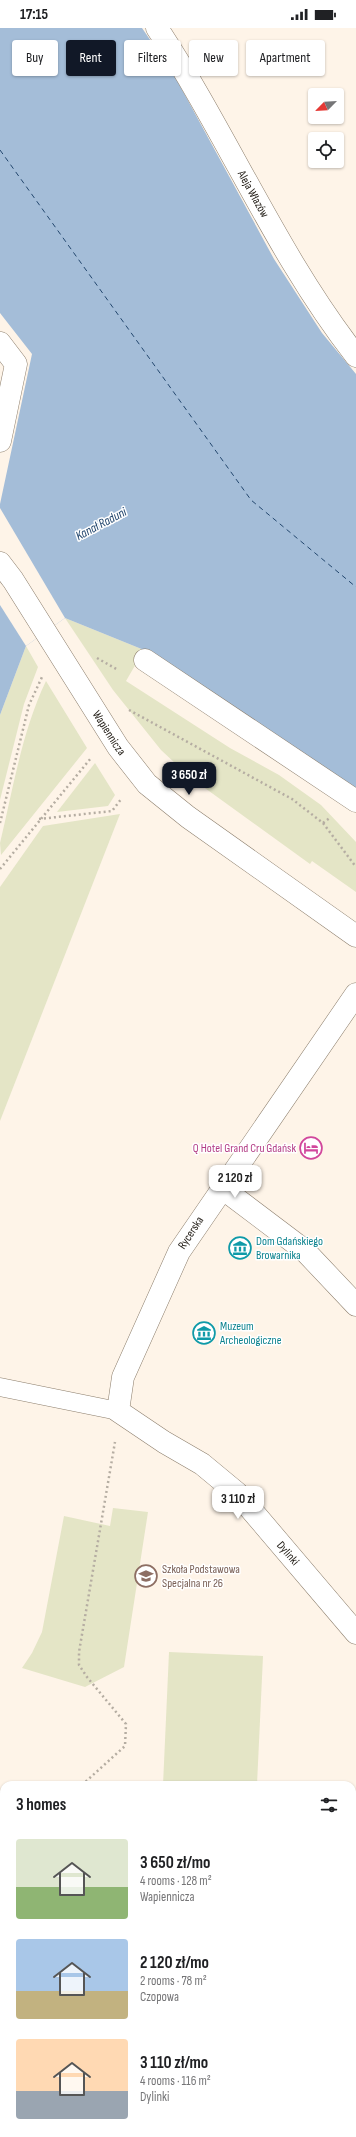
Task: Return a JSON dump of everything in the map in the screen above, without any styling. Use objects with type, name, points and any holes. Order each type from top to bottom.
[{"type":"street","name":"Aleja Włazów","points":[[157,28],[186,74],[278,238],[328,319],[356,356]]},
{"type":"street","points":[[0,343],[16,364],[5,401],[0,441]]},
{"type":"street","name":"Wapiennicza","points":[[0,562],[13,580],[61,659],[113,738],[147,784],[188,817],[356,936]]},
{"type":"street","points":[[145,660],[356,801]]},
{"type":"street","name":"Rycerska","points":[[118,1411],[123,1377],[178,1252],[356,994]]},
{"type":"street","points":[[222,1188],[304,1250],[356,1305]]},
{"type":"street","name":"Dylinki","points":[[118,1411],[164,1442],[202,1464],[237,1493],[356,1633]]},
{"type":"lane","points":[[0,1387],[118,1411]]},
{"type":"path","points":[[0,823],[29,705],[46,669],[61,659]]},
{"type":"path","points":[[127,713],[123,707],[292,800],[323,823],[356,867]]},
{"type":"path","points":[[0,869],[94,753],[113,738]]},
{"type":"path","points":[[39,819],[112,811],[122,798]]},
{"type":"path","points":[[86,1781],[125,1746],[126,1724],[87,1677],[79,1665],[79,1652],[116,1435]]},
{"type":"green space","points":[[65,618],[144,650],[126,681],[230,748],[279,775],[321,805],[356,842],[356,892],[312,861],[310,864],[191,778],[161,750],[113,690]]},
{"type":"green space","points":[[26,646],[38,667],[24,704],[0,800],[0,715]]},
{"type":"green space","points":[[46,681],[87,748],[1,855],[0,843],[24,740]]},
{"type":"green space","points":[[95,763],[115,795],[108,806],[57,812]]},
{"type":"green space","points":[[120,814],[0,1121],[0,887],[43,826]]},
{"type":"green space","points":[[113,1508],[148,1512],[124,1667],[85,1687],[22,1668],[32,1653],[42,1632],[64,1516],[110,1526]]},
{"type":"green space","points":[[169,1652],[263,1656],[257,1781],[163,1781]]},
{"type":"water","name":"Kanał Raduni","points":[[0,28],[142,28],[150,40],[124,40],[124,76],[175,76],[274,259],[322,333],[356,374],[356,789],[144,650],[65,618],[26,646],[0,715],[0,504],[32,354],[0,313]]},
{"type":"pier","points":[[0,508],[65,618],[26,646],[0,605]]},
{"type":"ferry route","points":[[0,150],[251,500],[356,587]]},
{"type":"place","name":"Q Hotel Grand Cru Gdańsk","points":[[311,1148]]},
{"type":"place","name":"Dom Gdańskiego Browarnika","points":[[240,1248]]},
{"type":"place","name":"Muzeum Archeologiczne","points":[[204,1333]]},
{"type":"place","name":"Szkoła Podstawowa Specjalna nr 26","points":[[146,1576]]}]
